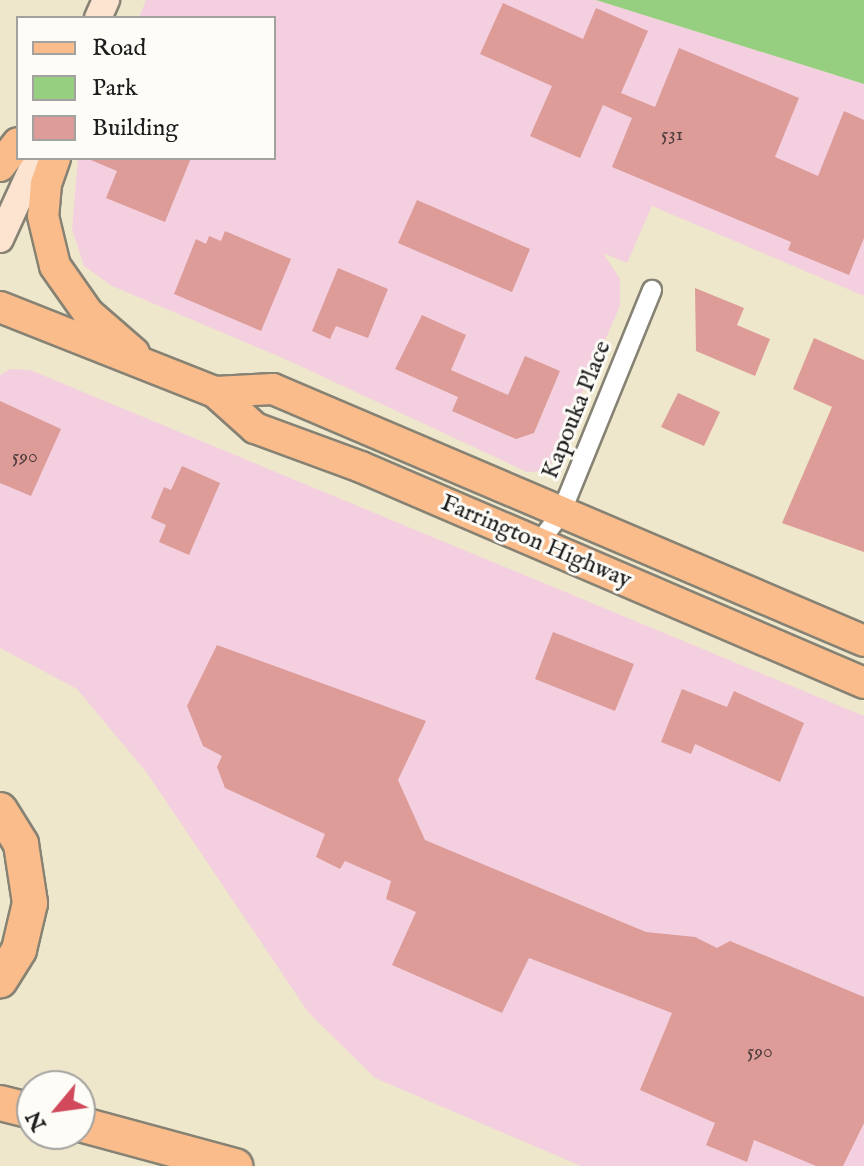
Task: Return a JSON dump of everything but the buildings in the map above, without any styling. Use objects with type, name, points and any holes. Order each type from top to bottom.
[{"type":"highway","points":[[0,810],[21,844],[30,903],[19,950],[0,980]]},
{"type":"highway","points":[[96,1128],[235,1166]]},
{"type":"main road","points":[[0,166],[16,146]]},
{"type":"main road","points":[[0,239],[36,160]]},
{"type":"main road","points":[[55,160],[43,216],[55,266],[88,313],[155,368]]},
{"type":"main road","name":"Farrington Highway","points":[[0,307],[215,392],[255,428],[361,467],[864,683]]},
{"type":"main road","name":"Farrington Highway","points":[[215,392],[273,389],[864,641]]},
{"type":"street","name":"Kapouka Place","points":[[538,544],[561,513],[652,290]]},
{"type":"shaded area","points":[[146,0],[596,0],[864,84],[864,296],[652,206],[627,263],[603,253],[620,279],[620,306],[548,471],[527,472],[285,359],[112,286],[84,266],[72,229],[78,160],[276,160],[276,16],[140,16]]},
{"type":"shaded area","points":[[10,369],[30,370],[864,716],[864,1166],[581,1166],[375,1078],[308,1012],[147,773],[77,689],[0,648],[0,375]]},
{"type":"green space","points":[[596,0],[864,0],[864,84]]}]
